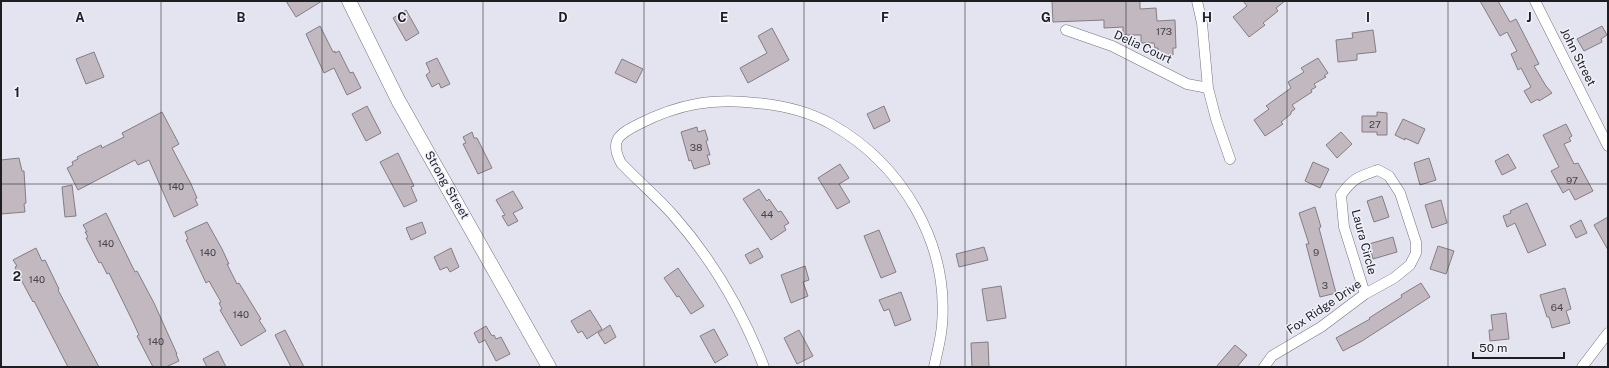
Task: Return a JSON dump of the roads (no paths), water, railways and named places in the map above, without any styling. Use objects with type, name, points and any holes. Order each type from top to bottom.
[{"type":"street","name":"Strong Street","points":[[349,1],[398,100],[549,367]]},
{"type":"street","points":[[1197,1],[1202,23],[1208,88],[1216,119],[1230,159]]},
{"type":"street","name":"John Street","points":[[1535,1],[1608,146]]},
{"type":"street","name":"Delia Court","points":[[1066,30],[1112,46],[1187,84],[1208,88]]},
{"type":"street","points":[[764,367],[749,331],[712,267],[674,216],[621,163],[616,152],[616,143],[622,134],[654,116],[675,108],[704,102],[742,101],[770,104],[830,123],[851,136],[871,152],[896,178],[912,201],[924,222],[933,246],[940,281],[942,303],[942,324],[934,367]]},
{"type":"street","name":"Laura Circle","points":[[1365,294],[1344,227],[1341,211],[1341,195],[1351,182],[1363,175],[1378,170],[1389,176],[1400,192],[1416,242],[1416,254]]},
{"type":"street","name":"Fox Ridge Drive","points":[[1264,367],[1272,356],[1321,327],[1365,294],[1394,278],[1410,265],[1416,254]]},
{"type":"street","points":[[1582,367],[1608,333]]}]
